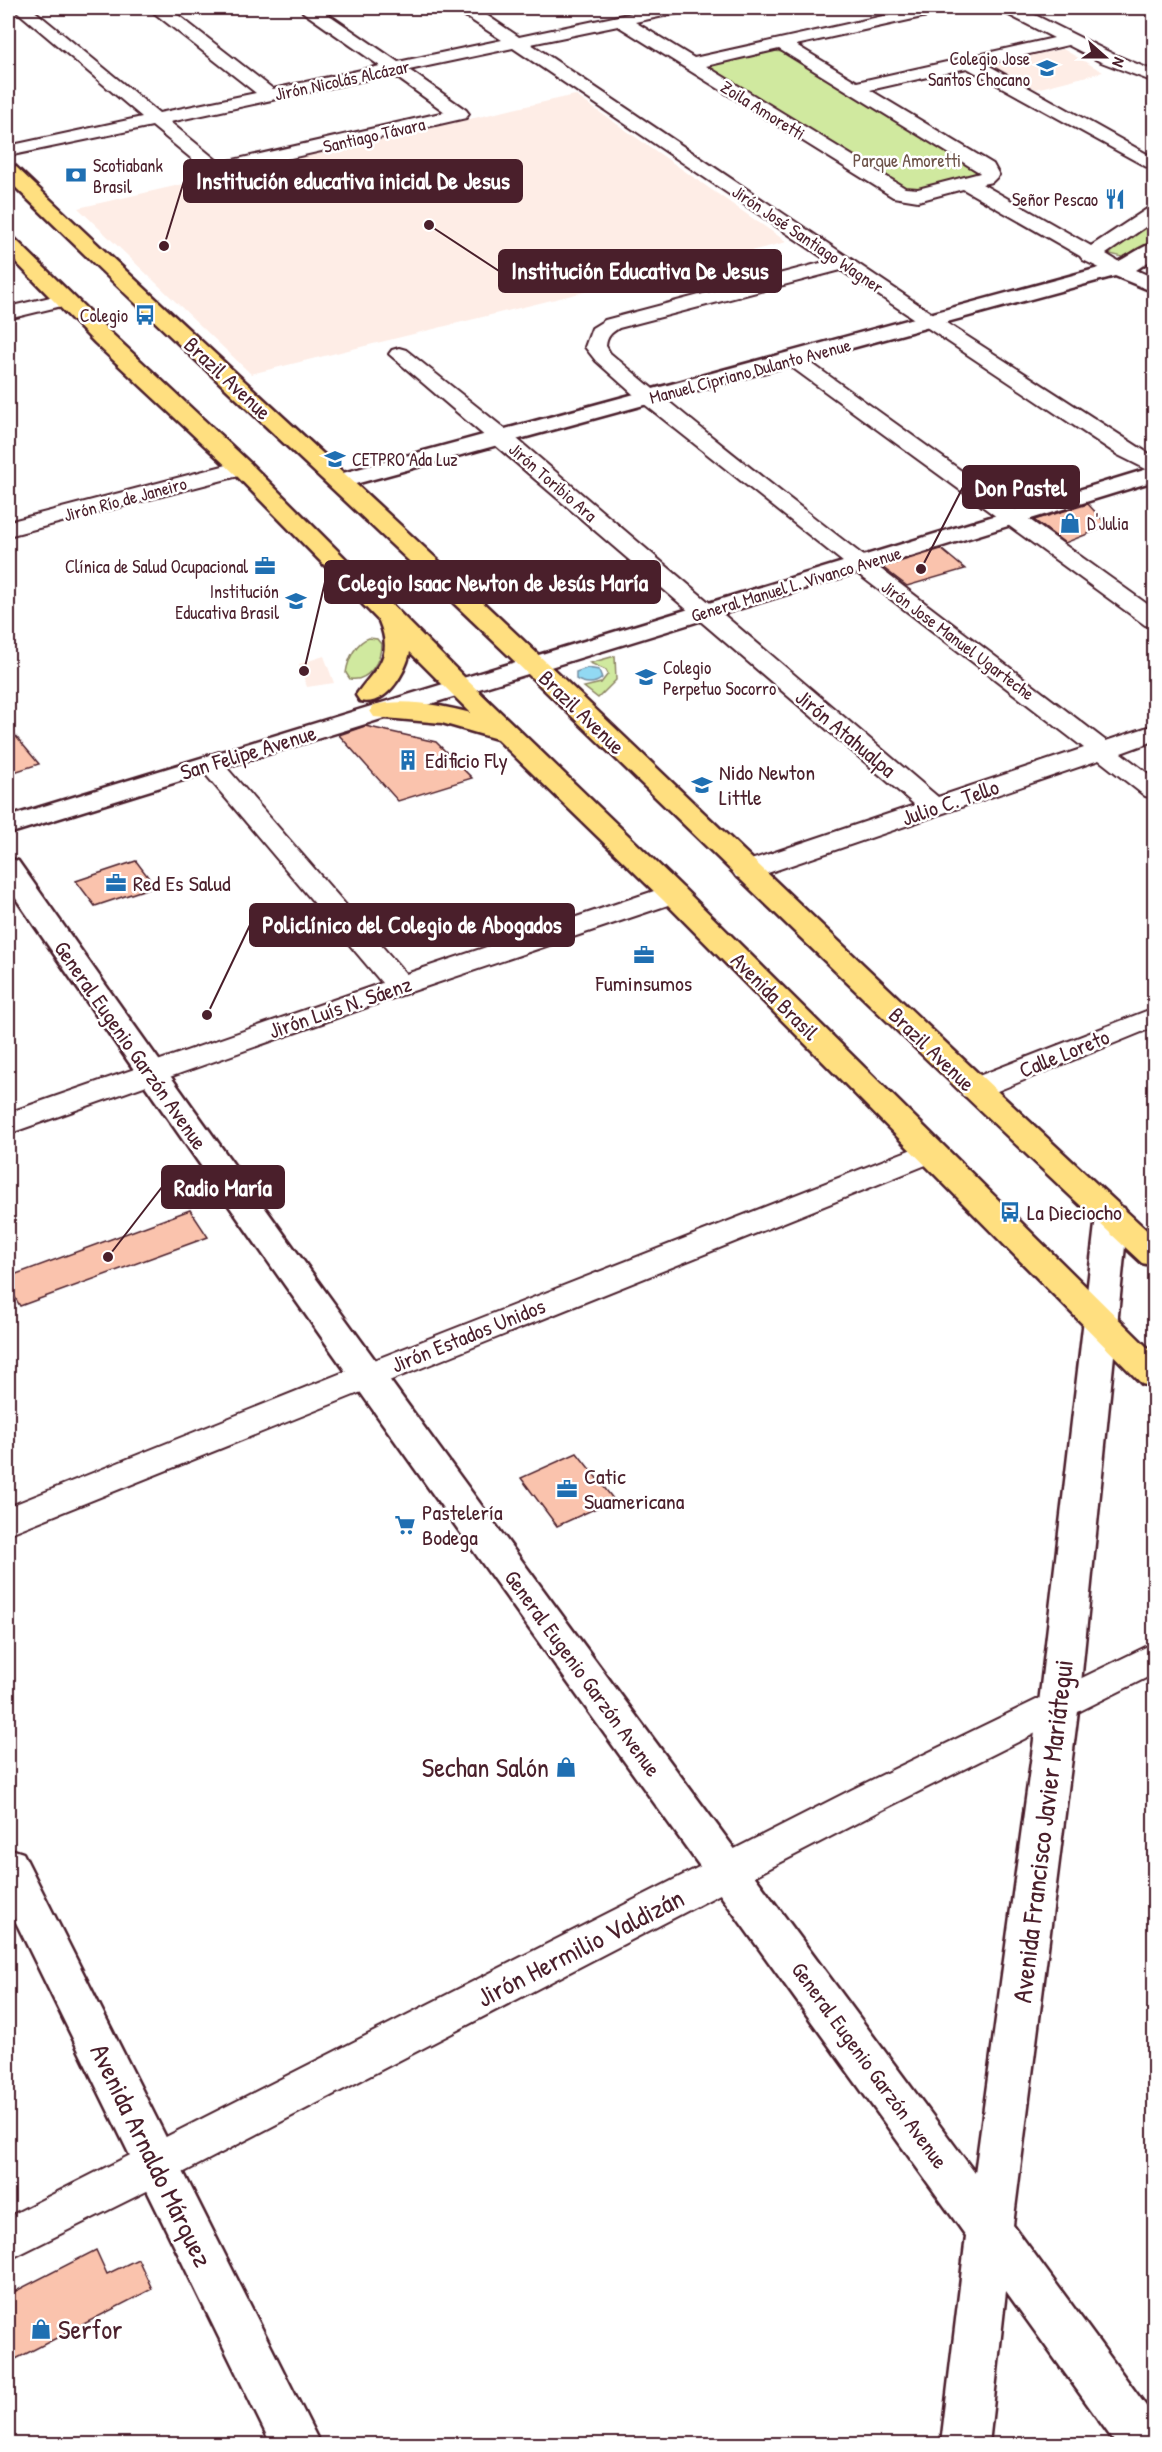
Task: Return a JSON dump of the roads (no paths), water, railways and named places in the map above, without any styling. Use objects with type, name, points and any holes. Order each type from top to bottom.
[{"type":"main road","name":"Brazil Avenue","points":[[8,170],[124,282],[526,658],[974,1089],[1155,1255]]},
{"type":"main road","points":[[8,243],[63,300],[242,468],[451,680]]},
{"type":"main road","points":[[391,619],[398,636],[397,657],[376,703],[454,717],[485,725],[512,737]]},
{"type":"main road","name":"Avenida Brasil","points":[[451,680],[673,894],[1102,1323]]},
{"type":"main road","points":[[1102,1323],[1155,1375]]},
{"type":"street","points":[[21,8],[154,119]]},
{"type":"street","points":[[159,8],[270,95]]},
{"type":"street","points":[[309,8],[397,69]]},
{"type":"street","name":"Jirón José Santiago Wagner","points":[[465,8],[930,321],[1152,465]]},
{"type":"street","name":"Jirón Nicolás Alcázar","points":[[8,151],[677,8]]},
{"type":"street","points":[[690,64],[939,8]]},
{"type":"street","points":[[1009,8],[1107,58],[1155,77]]},
{"type":"street","name":"Zoila Amoretti","points":[[620,20],[898,192],[918,195],[966,183]]},
{"type":"street","points":[[854,88],[1072,39]]},
{"type":"street","points":[[782,44],[988,170],[990,175],[985,178],[966,183]]},
{"type":"street","points":[[1107,58],[1155,57]]},
{"type":"street","points":[[972,63],[1155,165]]},
{"type":"street","name":"Santiago Távara","points":[[154,119],[216,169],[460,114],[397,69]]},
{"type":"street","points":[[966,183],[1090,256],[1155,286]]},
{"type":"street","points":[[1090,256],[1155,213]]},
{"type":"street","name":"Manuel Cipriano Dulanto Avenue","points":[[340,482],[1117,269],[1133,264],[1155,249]]},
{"type":"street","name":"Jirón Jose Manuel Ugarteche","points":[[844,263],[626,319],[602,329],[596,338],[595,347],[603,357],[651,398],[853,558],[1155,790]]},
{"type":"street","points":[[8,313],[63,300]]},
{"type":"street","name":"Jirón Toribio Ara","points":[[399,354],[502,438],[697,606]]},
{"type":"street","points":[[793,359],[1155,620]]},
{"type":"street","name":"General Manuel L. Vivanco Avenue","points":[[451,680],[1152,465]]},
{"type":"street","name":"Jirón Río de Janeiro","points":[[8,529],[242,468]]},
{"type":"street","name":"Jirón Atahualpa","points":[[697,606],[933,807]]},
{"type":"street","name":"San Felipe Avenue","points":[[8,805],[451,680]]},
{"type":"street","name":"San Felipe Avenue","points":[[8,826],[210,764],[376,703]]},
{"type":"street","name":"Julio C. Tello","points":[[746,871],[1155,733]]},
{"type":"street","points":[[210,764],[400,986]]},
{"type":"street","name":"General Eugenio Garzón Avenue","points":[[8,867],[150,1074],[366,1376],[990,2229],[1145,2445]]},
{"type":"street","name":"Jirón Luís N. Sáenz","points":[[8,1124],[400,986],[673,894]]},
{"type":"street","name":"Calle Loreto","points":[[974,1089],[1155,1017]]},
{"type":"street","name":"Jirón Estados Unidos","points":[[8,1521],[930,1152]]},
{"type":"street","name":"Avenida Francisco Javier Mariátegui","points":[[965,2445],[990,2229],[1059,1703],[1112,1216]]},
{"type":"street","name":"Jirón Hermilio Valdizán","points":[[8,2239],[157,2165],[727,1871],[1059,1703],[1155,1658]]},
{"type":"street","name":"Avenida Arnaldo Márquez","points":[[8,1865],[296,2445]]},
{"type":"water","points":[[587,668],[599,670],[602,678],[589,683],[576,679],[576,672]]},
{"type":"place","name":"Colegio Jose Santos Chocano","points":[[1047,68]]},
{"type":"place","name":"Scotiabank Brasil","points":[[76,175]]},
{"type":"place","name":"Señor Pescao","points":[[1115,199]]},
{"type":"place","name":"Institución Educativa De Jesus","points":[[429,225]]},
{"type":"place","name":"Institución educativa inicial De Jesus","points":[[164,246]]},
{"type":"place","name":"Colegio","points":[[145,315]]},
{"type":"place","name":"CETPRO Ada Luz","points":[[335,459]]},
{"type":"place","name":"D'Julia","points":[[1070,523]]},
{"type":"place","name":"Clínica de Salud Ocupacional","points":[[265,566]]},
{"type":"place","name":"Don Pastel","points":[[921,569]]},
{"type":"place","name":"Institución Educativa Brasil","points":[[296,601]]},
{"type":"place","name":"Colegio Isaac Newton de Jesús María","points":[[304,671]]},
{"type":"place","name":"Colegio Perpetuo Socorro","points":[[646,677]]},
{"type":"place","name":"Edificio Fly","points":[[408,760]]},
{"type":"place","name":"Nido Newton Little","points":[[702,785]]},
{"type":"place","name":"Red Es Salud","points":[[116,883]]},
{"type":"place","name":"Fuminsumos","points":[[644,955]]},
{"type":"place","name":"Policlínico del Colegio de Abogados","points":[[207,1015]]},
{"type":"place","name":"La Dieciocho","points":[[1010,1212]]},
{"type":"place","name":"Radio María","points":[[108,1257]]},
{"type":"place","name":"Catic Suamericana","points":[[567,1489]]},
{"type":"place","name":"Pastelería Bodega","points":[[405,1525]]},
{"type":"place","name":"Sechan Salón","points":[[566,1767]]},
{"type":"place","name":"Serfor","points":[[41,2329]]},
{"type":"park label","name":"Parque Amoretti","points":[[907,160]]}]
